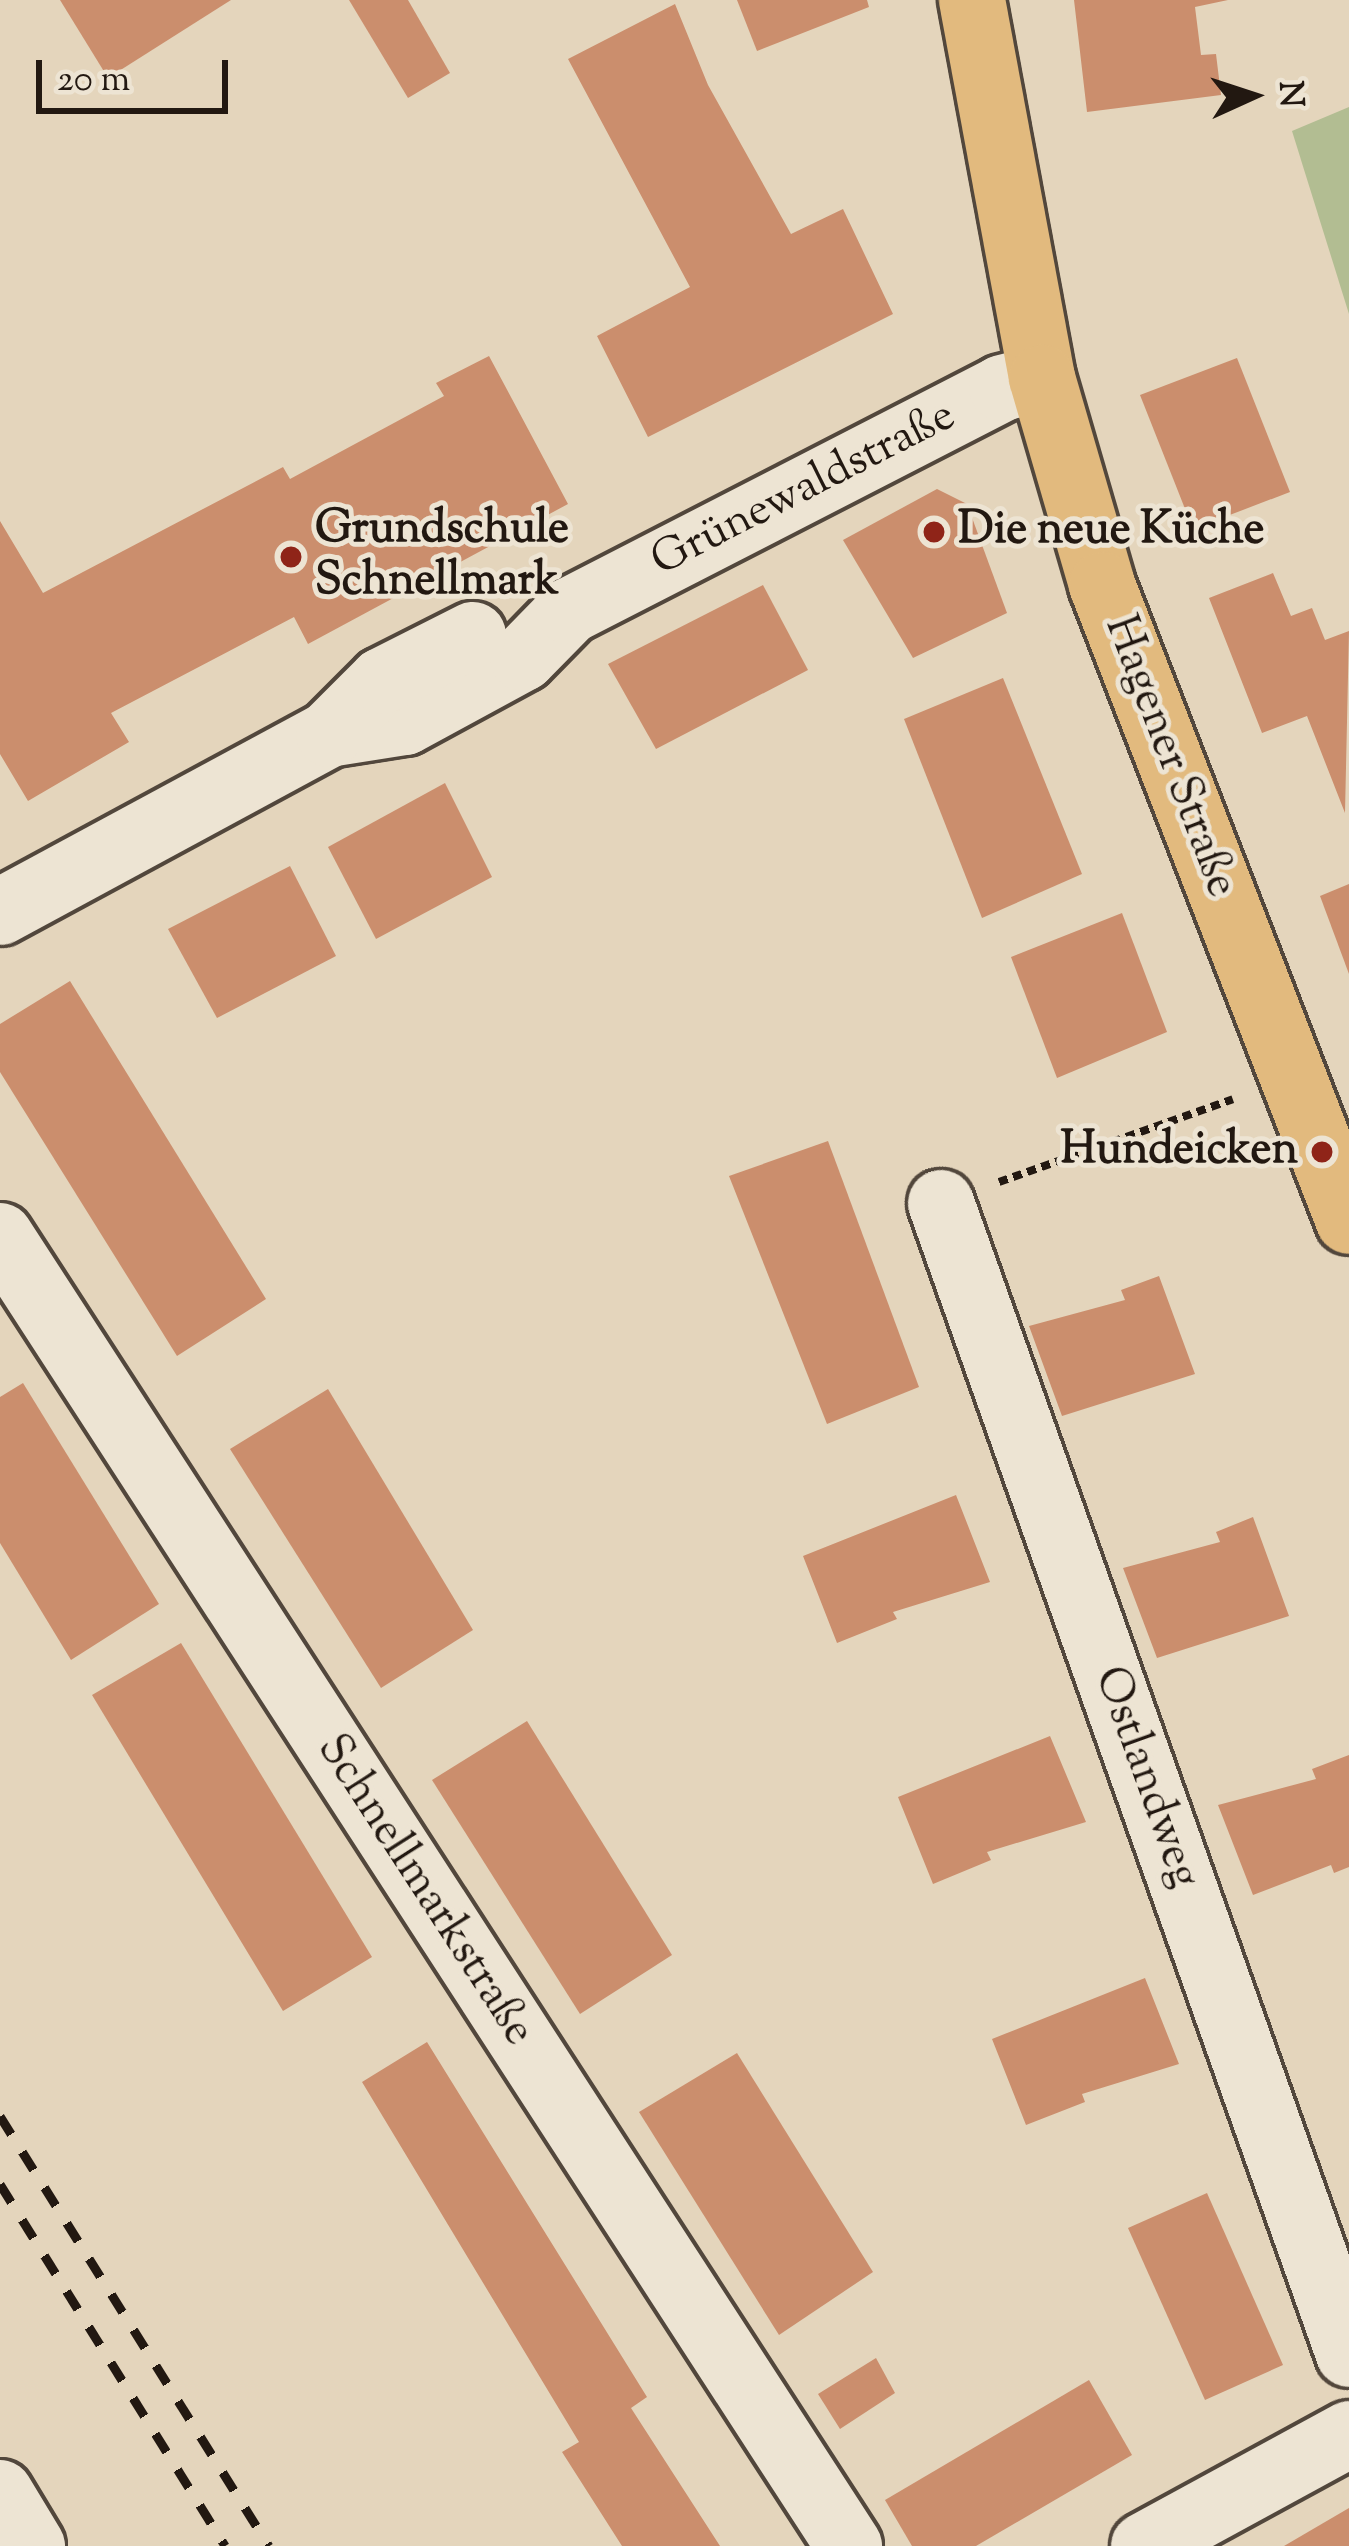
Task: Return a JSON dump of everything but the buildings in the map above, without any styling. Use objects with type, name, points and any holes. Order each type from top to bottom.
[{"type":"main road","name":"Hagener Straße","points":[[972,0],[1042,378],[1102,585],[1349,1220]]},
{"type":"street","name":"Grünewaldstraße","points":[[0,912],[329,734],[382,681],[506,619],[569,611],[1002,388],[1042,378]]},
{"type":"street","name":"Ostlandweg","points":[[940,1202],[1349,2354]]},
{"type":"street","name":"Schnellmarkstraße","points":[[0,1236],[849,2546]]},
{"type":"street","points":[[1144,2546],[1349,2434]]},
{"type":"street","points":[[0,2493],[32,2546]]},
{"type":"path","points":[[940,1202],[1293,1078]]},
{"type":"green space","points":[[1349,107],[1349,314],[1292,131]]},
{"type":"railway","points":[[0,2116],[269,2546]]},
{"type":"railway","points":[[0,2184],[225,2546]]},
{"type":"place","name":"Die neue Küche","points":[[934,532]]},
{"type":"place","name":"Grundschule Schnellmark","points":[[291,557]]},
{"type":"place","name":"Hundeicken","points":[[1322,1152]]}]
